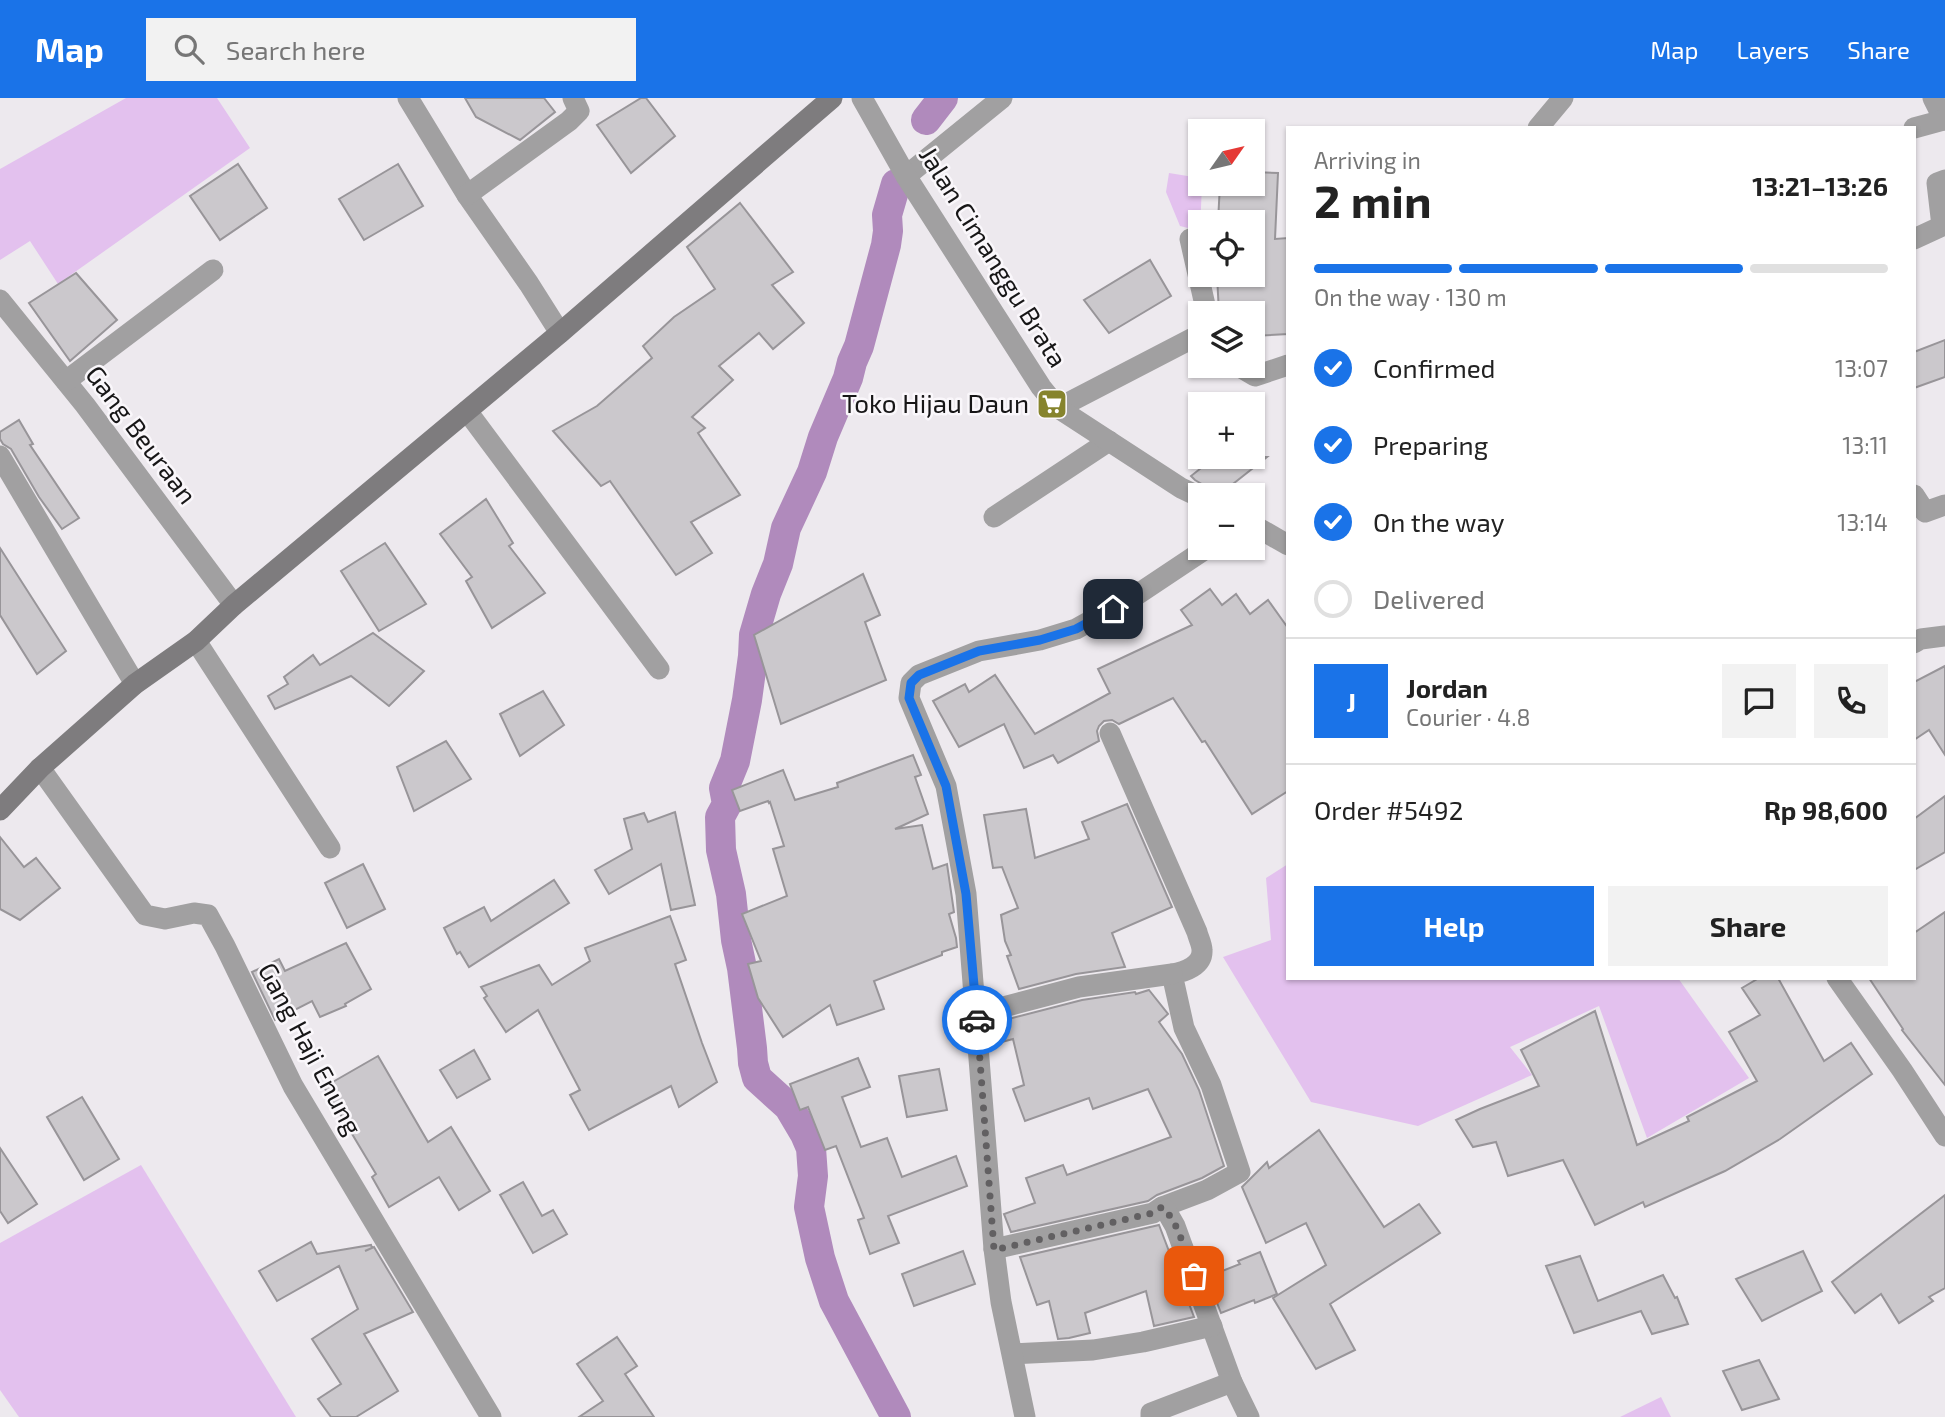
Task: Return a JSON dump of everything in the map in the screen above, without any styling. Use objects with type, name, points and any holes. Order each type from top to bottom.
[{"type":"main road","points":[[0,810],[40,768],[135,684],[196,641],[234,605],[560,333],[832,98]]},
{"type":"street","points":[[408,98],[467,195],[560,333]]},
{"type":"street","points":[[467,195],[569,121],[579,111],[573,98]]},
{"type":"street","name":"Jalan Cimanggu Brata","points":[[862,98],[906,176],[1041,387],[1058,408],[1188,491]]},
{"type":"street","points":[[906,176],[1002,98]]},
{"type":"street","points":[[1540,126],[1563,98]]},
{"type":"street","points":[[1916,127],[1944,119],[1933,98]]},
{"type":"street","points":[[1916,238],[1942,226],[1937,183],[1945,180]]},
{"type":"street","points":[[65,380],[213,270]]},
{"type":"street","name":"Gang Beuraan","points":[[0,300],[65,380],[234,605]]},
{"type":"street","points":[[1058,408],[1188,334]]},
{"type":"street","points":[[1265,373],[1286,366]]},
{"type":"street","points":[[467,411],[659,669]]},
{"type":"street","points":[[994,517],[1109,442]]},
{"type":"street","points":[[0,456],[135,684]]},
{"type":"street","points":[[1916,498],[1925,512],[1945,505]]},
{"type":"street","points":[[1265,532],[1286,544]]},
{"type":"street","points":[[1025,1417],[1001,1302],[994,1250],[966,894],[946,786],[909,698],[911,683],[919,675],[979,651],[1040,640],[1076,629],[1132,598],[1189,560]]},
{"type":"street","points":[[1916,642],[1945,636]]},
{"type":"street","points":[[196,641],[330,848]]},
{"type":"street","points":[[977,1014],[1079,987],[1185,972],[1198,962],[1203,951],[1193,920],[1110,733]]},
{"type":"street","name":"Gang Haji Enung","points":[[40,768],[145,915],[165,919],[194,913],[208,915],[293,1086],[491,1417]]},
{"type":"street","points":[[994,1250],[1153,1213],[1162,1207],[1207,1191],[1240,1172],[1211,1085],[1184,1028],[1172,974]]},
{"type":"street","points":[[1838,980],[1945,1136]]},
{"type":"street","points":[[1162,1207],[1175,1226],[1232,1382],[1249,1417]]},
{"type":"street","points":[[1013,1354],[1093,1350],[1212,1326]]},
{"type":"street","points":[[1151,1417],[1151,1413],[1232,1382]]},
{"type":"shaded area","points":[[126,98],[217,98],[250,148],[58,284],[30,241],[0,260],[0,169]]},
{"type":"shaded area","points":[[1169,173],[1188,176],[1188,196],[1201,196],[1201,210],[1188,210],[1188,228],[1180,226],[1166,192]]},
{"type":"shaded area","points":[[1286,865],[1286,980],[1679,980],[1749,1078],[1647,1138],[1599,1006],[1510,1047],[1532,1075],[1418,1126],[1311,1102],[1223,957],[1271,940],[1266,878]]},
{"type":"shaded area","points":[[141,1165],[296,1417],[19,1417],[0,1390],[0,1243]]},
{"type":"shaded area","points":[[1661,1397],[1671,1417],[1620,1417]]},
{"type":"building","points":[[465,98],[544,98],[555,112],[520,140],[476,117]]},
{"type":"building","points":[[641,98],[646,98],[675,136],[631,173],[597,125]]},
{"type":"building","points":[[238,164],[267,208],[220,240],[190,196]]},
{"type":"building","points":[[398,164],[423,206],[364,240],[339,199]]},
{"type":"building","points":[[1265,172],[1278,173],[1275,239],[1286,238],[1286,334],[1265,335],[1265,301],[1218,301],[1218,287],[1265,287],[1265,210],[1219,210],[1219,196],[1265,196]]},
{"type":"building","points":[[740,203],[793,272],[772,285],[804,323],[773,349],[759,333],[719,366],[733,380],[692,417],[705,428],[698,433],[740,495],[691,522],[712,553],[676,575],[610,481],[601,486],[553,431],[597,406],[652,358],[643,346],[674,317],[715,289],[687,247]]},
{"type":"building","points":[[1150,260],[1171,296],[1109,333],[1084,300]]},
{"type":"building","points":[[76,273],[117,320],[70,361],[29,303]]},
{"type":"building","points":[[1945,340],[1945,377],[1916,387],[1916,351]]},
{"type":"building","points":[[19,420],[33,444],[30,445],[79,518],[62,529],[39,497],[11,449],[0,439],[0,432]]},
{"type":"building","points":[[1200,469],[1252,469],[1234,483],[1200,483],[1191,476]]},
{"type":"building","points":[[486,499],[513,543],[509,546],[545,593],[492,628],[466,581],[472,577],[440,534]]},
{"type":"building","points":[[385,543],[426,604],[379,631],[341,571]]},
{"type":"building","points":[[0,548],[66,651],[37,674],[0,615]]},
{"type":"building","points":[[863,574],[880,615],[865,622],[886,680],[781,724],[754,635]]},
{"type":"building","points":[[1210,589],[1222,605],[1236,594],[1250,614],[1268,600],[1286,625],[1286,792],[1252,814],[1205,741],[1202,742],[1173,698],[1119,724],[1112,720],[1104,721],[1097,731],[1099,741],[1058,763],[1053,755],[1024,768],[1004,724],[959,747],[933,701],[965,684],[969,692],[995,675],[1035,734],[1110,693],[1098,669],[1192,625],[1181,610]]},
{"type":"building","points":[[373,633],[424,671],[389,706],[351,676],[275,709],[268,696],[288,684],[284,677],[313,655],[320,665]]},
{"type":"building","points":[[1945,666],[1945,755],[1929,730],[1916,739],[1916,681]]},
{"type":"building","points":[[543,691],[564,725],[520,756],[500,714]]},
{"type":"building","points":[[446,741],[471,779],[414,811],[397,767]]},
{"type":"building","points":[[913,755],[921,775],[915,777],[928,814],[895,829],[922,825],[933,869],[947,864],[954,912],[949,914],[957,947],[874,981],[884,1009],[837,1025],[830,1005],[783,1037],[758,998],[748,964],[761,961],[742,914],[787,896],[773,849],[784,846],[770,802],[740,811],[732,790],[783,770],[795,800],[838,787],[837,783]]},
{"type":"building","points":[[1945,796],[1945,852],[1916,869],[1916,818]]},
{"type":"building","points":[[1127,804],[1172,907],[1112,933],[1125,967],[1076,974],[1019,989],[1007,956],[1011,955],[1005,941],[1001,915],[1018,908],[1002,867],[993,868],[984,815],[1026,809],[1035,858],[1089,839],[1082,822]]},
{"type":"building","points":[[675,812],[695,905],[671,910],[661,864],[609,894],[595,870],[632,849],[624,819],[644,813],[648,822]]},
{"type":"building","points":[[0,837],[24,867],[36,858],[60,888],[20,920],[0,909]]},
{"type":"building","points":[[363,864],[385,909],[347,928],[325,883]]},
{"type":"building","points":[[554,880],[569,903],[469,967],[460,952],[457,954],[444,928],[484,907],[491,921]]},
{"type":"building","points":[[1945,912],[1945,1085],[1902,1030],[1870,980],[1916,980],[1916,932]]},
{"type":"building","points":[[670,916],[686,960],[675,964],[717,1082],[679,1107],[671,1086],[589,1130],[570,1095],[580,1090],[538,1010],[506,1032],[484,998],[487,996],[481,987],[539,965],[552,985],[590,961],[585,948]]},
{"type":"building","points":[[346,943],[371,989],[345,1004],[346,1006],[320,1017],[312,1001],[275,1020],[252,972],[279,959],[285,971]]},
{"type":"building","points":[[1756,980],[1779,980],[1824,1061],[1851,1043],[1872,1074],[1780,1139],[1725,1171],[1645,1207],[1643,1202],[1595,1225],[1563,1160],[1508,1176],[1496,1142],[1473,1147],[1456,1120],[1539,1086],[1521,1050],[1595,1011],[1637,1145],[1689,1121],[1687,1117],[1757,1081],[1729,1032],[1760,1015],[1742,988]]},
{"type":"building","points":[[1149,990],[1168,1014],[1159,1022],[1182,1054],[1199,1090],[1224,1166],[1148,1201],[1011,1232],[1004,1214],[1035,1203],[1026,1178],[1063,1165],[1067,1175],[1171,1137],[1148,1089],[1093,1109],[1089,1098],[1025,1121],[1013,1089],[1024,1085],[1013,1039],[998,1043],[993,1023],[1082,1000]]},
{"type":"building","points":[[474,1050],[490,1079],[457,1098],[440,1070]]},
{"type":"building","points":[[378,1056],[428,1142],[451,1127],[490,1191],[459,1210],[439,1177],[389,1207],[372,1177],[376,1174],[324,1087]]},
{"type":"building","points":[[858,1058],[870,1087],[842,1097],[861,1147],[887,1138],[902,1177],[956,1156],[967,1186],[888,1216],[899,1243],[870,1254],[858,1220],[864,1218],[836,1146],[825,1150],[808,1107],[800,1110],[790,1084]]},
{"type":"building","points":[[939,1069],[947,1110],[907,1117],[899,1076]]},
{"type":"building","points":[[82,1097],[119,1159],[84,1180],[47,1117]]},
{"type":"building","points":[[1319,1130],[1384,1227],[1419,1204],[1440,1233],[1330,1304],[1355,1350],[1316,1369],[1273,1298],[1326,1265],[1306,1223],[1266,1243],[1242,1187],[1267,1162],[1269,1168]]},
{"type":"building","points":[[0,1148],[37,1204],[8,1223],[0,1211]]},
{"type":"building","points":[[523,1182],[542,1216],[553,1210],[567,1234],[533,1253],[500,1195]]},
{"type":"building","points":[[1945,1195],[1945,1288],[1929,1297],[1933,1301],[1899,1323],[1881,1294],[1855,1313],[1832,1282]]},
{"type":"building","points":[[1159,1225],[1194,1317],[1154,1326],[1146,1291],[1085,1313],[1090,1333],[1058,1339],[1049,1301],[1037,1305],[1020,1257]]},
{"type":"building","points":[[311,1242],[317,1254],[371,1245],[374,1247],[413,1312],[364,1334],[398,1391],[356,1417],[331,1417],[318,1399],[341,1384],[312,1339],[358,1309],[339,1266],[277,1301],[259,1271]]},
{"type":"building","points":[[963,1251],[975,1284],[914,1306],[902,1274]]},
{"type":"building","points":[[1803,1251],[1822,1291],[1762,1321],[1736,1279]]},
{"type":"building","points":[[1260,1252],[1277,1294],[1221,1313],[1207,1277],[1240,1264],[1238,1261]]},
{"type":"building","points":[[1580,1256],[1598,1301],[1663,1275],[1675,1298],[1677,1297],[1688,1324],[1652,1334],[1641,1311],[1574,1333],[1546,1266]]},
{"type":"building","points":[[617,1337],[637,1366],[625,1374],[654,1417],[579,1417],[603,1401],[577,1364]]},
{"type":"building","points":[[1759,1360],[1779,1399],[1742,1410],[1723,1371]]},
{"type":"waterway","points":[[926,120],[943,98]]},
{"type":"waterway","points":[[896,184],[887,215],[886,245],[859,346],[812,472],[786,528],[778,564],[754,635],[747,700],[735,761],[724,788],[727,804],[720,817],[721,850],[731,894],[757,1078],[789,1107],[811,1148],[813,1176],[809,1207],[820,1258],[834,1301],[896,1417]]},
{"type":"way so far","points":[[977,1020],[994,1250],[1153,1213],[1162,1207],[1175,1226],[1194,1276]]},
{"type":"place","name":"Toko Hijau Daun","points":[[1052,404]]},
{"type":"route","points":[[977,1020],[966,894],[946,786],[909,698],[911,683],[919,675],[979,651],[1040,640],[1076,629],[1113,609]]}]
